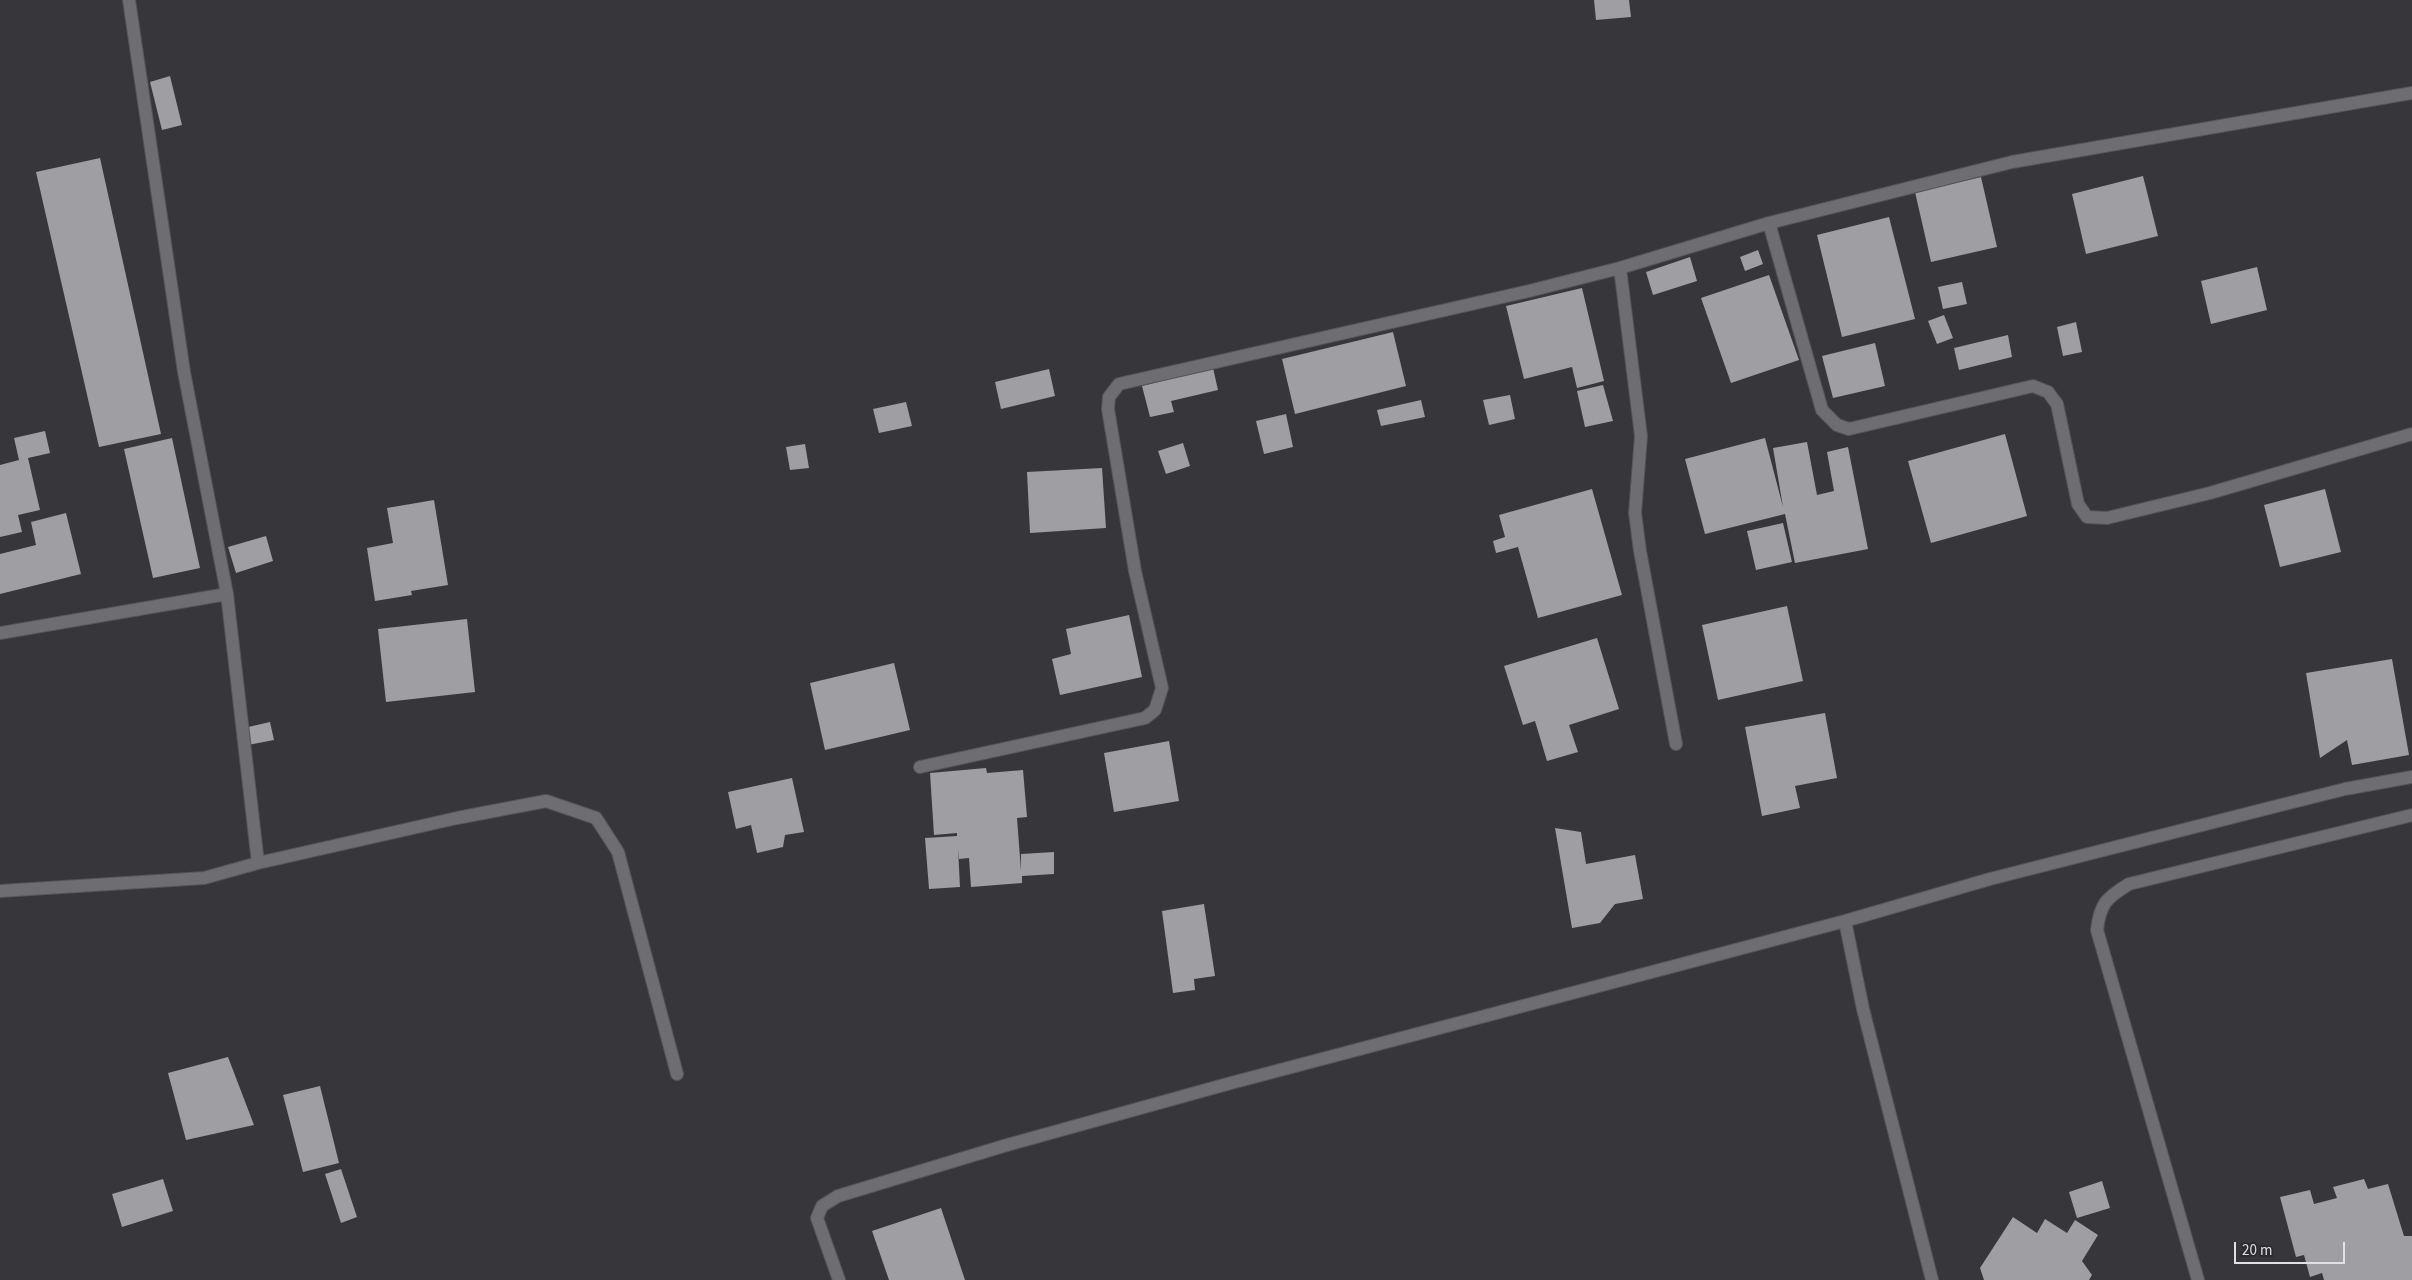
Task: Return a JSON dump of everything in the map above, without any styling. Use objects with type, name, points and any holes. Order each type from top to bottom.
[{"type":"street","points":[[129,0],[184,372],[227,594],[258,863]]},
{"type":"street","points":[[920,767],[1145,718],[1155,710],[1162,688],[1135,571],[1108,409],[1109,397],[1119,384],[1529,291],[1620,268],[1769,223],[2012,162],[2412,93]]},
{"type":"street","points":[[1769,223],[1822,410],[1837,425],[1848,429],[2033,386],[2048,392],[2057,404],[2078,504],[2087,517],[2106,518],[2210,493],[2412,434]]},
{"type":"street","points":[[1620,268],[1641,436],[1635,513],[1640,551],[1676,744]]},
{"type":"street","points":[[0,633],[227,594]]},
{"type":"street","points":[[839,1280],[817,1218],[822,1206],[838,1196],[1006,1145],[1231,1082],[1844,921],[1990,879],[2345,789],[2412,777]]},
{"type":"street","points":[[0,891],[204,878],[258,863],[457,818],[546,801],[596,818],[618,852],[677,1074]]},
{"type":"street","points":[[2198,1280],[2097,930],[2099,910],[2114,893],[2129,884],[2412,815]]},
{"type":"street","points":[[1844,921],[1863,1009],[1932,1280]]},
{"type":"building","points":[[1594,0],[1629,0],[1631,17],[1596,20]]},
{"type":"building","points":[[170,76],[182,125],[162,130],[150,82]]},
{"type":"building","points":[[100,158],[161,434],[99,447],[36,172]]},
{"type":"building","points":[[2143,176],[2158,236],[2086,254],[2072,194]]},
{"type":"building","points":[[1981,177],[1997,247],[1931,262],[1915,192]]},
{"type":"building","points":[[1889,217],[1915,319],[1842,337],[1817,235]]},
{"type":"building","points":[[1758,250],[1763,264],[1745,271],[1740,257]]},
{"type":"building","points":[[1690,257],[1697,281],[1653,295],[1646,272]]},
{"type":"building","points":[[2257,267],[2267,310],[2211,324],[2201,281]]},
{"type":"building","points":[[1769,275],[1799,360],[1731,383],[1701,298]]},
{"type":"building","points":[[1962,282],[1967,304],[1943,309],[1938,287]]},
{"type":"building","points":[[1582,288],[1604,381],[1577,388],[1572,367],[1524,379],[1506,306]]},
{"type":"building","points":[[1944,315],[1953,338],[1937,344],[1928,321]]},
{"type":"building","points":[[2076,322],[2082,352],[2063,356],[2057,327]]},
{"type":"building","points":[[1393,332],[1406,386],[1295,414],[1282,359]]},
{"type":"building","points":[[2008,335],[2012,357],[1959,370],[1954,348]]},
{"type":"building","points":[[1875,343],[1885,386],[1833,398],[1822,356]]},
{"type":"building","points":[[1213,368],[1218,390],[1171,401],[1174,412],[1150,417],[1142,386]]},
{"type":"building","points":[[1049,369],[1055,396],[1001,409],[995,382]]},
{"type":"building","points":[[1603,385],[1613,421],[1585,427],[1577,391]]},
{"type":"building","points":[[1510,395],[1515,419],[1489,425],[1483,400]]},
{"type":"building","points":[[1421,400],[1425,417],[1381,426],[1377,410]]},
{"type":"building","points":[[906,402],[912,426],[879,433],[873,409]]},
{"type":"building","points":[[1286,414],[1293,447],[1264,454],[1256,421]]},
{"type":"building","points":[[45,431],[50,453],[28,458],[40,510],[18,515],[22,532],[0,537],[0,465],[19,460],[14,438]]},
{"type":"building","points":[[2005,434],[2027,516],[1931,543],[1908,461]]},
{"type":"building","points":[[172,438],[200,568],[153,578],[124,449]]},
{"type":"building","points":[[1765,438],[1783,507],[1773,448],[1807,442],[1817,495],[1834,491],[1827,452],[1848,447],[1868,549],[1795,563],[1785,514],[1705,534],[1685,459]]},
{"type":"building","points":[[1183,443],[1190,466],[1166,474],[1158,451]]},
{"type":"building","points":[[805,444],[809,468],[790,470],[786,447]]},
{"type":"building","points":[[1102,468],[1106,528],[1030,533],[1027,472]]},
{"type":"building","points":[[1592,489],[1622,595],[1538,618],[1518,547],[1496,553],[1493,541],[1505,537],[1499,515]]},
{"type":"building","points":[[2325,489],[2341,552],[2280,567],[2264,505]]},
{"type":"building","points":[[434,500],[448,585],[411,591],[412,595],[375,601],[367,548],[393,543],[387,508]]},
{"type":"building","points":[[66,513],[81,574],[0,594],[0,554],[36,545],[31,522]]},
{"type":"building","points":[[1783,523],[1792,562],[1756,570],[1747,531]]},
{"type":"building","points":[[266,536],[273,561],[236,573],[228,547]]},
{"type":"building","points":[[1787,606],[1803,681],[1718,700],[1702,625]]},
{"type":"building","points":[[1129,615],[1142,677],[1060,695],[1052,659],[1071,654],[1066,629]]},
{"type":"building","points":[[467,619],[475,692],[386,702],[378,629]]},
{"type":"building","points":[[1597,638],[1619,709],[1569,725],[1578,752],[1547,761],[1535,721],[1523,725],[1504,666]]},
{"type":"building","points":[[2392,659],[2409,755],[2352,765],[2347,740],[2320,758],[2306,673]]},
{"type":"building","points":[[894,663],[910,730],[825,750],[810,683]]},
{"type":"building","points":[[1825,713],[1837,778],[1795,786],[1800,808],[1762,816],[1745,727]]},
{"type":"building","points":[[270,722],[274,740],[248,745],[244,728]]},
{"type":"building","points":[[1169,741],[1179,801],[1114,812],[1104,753]]},
{"type":"building","points":[[986,768],[987,773],[1023,770],[1027,817],[1017,818],[1021,871],[1021,854],[1054,852],[1054,874],[1022,876],[1022,883],[971,887],[969,858],[959,859],[958,848],[960,887],[929,889],[925,838],[957,836],[957,833],[934,835],[930,773]]},
{"type":"building","points":[[792,778],[804,832],[785,835],[783,847],[757,853],[751,825],[736,829],[728,792]]},
{"type":"building","points":[[1555,828],[1581,832],[1586,864],[1635,855],[1643,899],[1615,904],[1600,923],[1572,928]]},
{"type":"building","points":[[1204,904],[1215,976],[1194,979],[1195,990],[1173,993],[1162,911]]},
{"type":"building","points":[[228,1057],[254,1125],[186,1140],[168,1073]]},
{"type":"building","points":[[320,1086],[339,1163],[303,1172],[283,1095]]},
{"type":"building","points":[[341,1169],[357,1217],[341,1223],[325,1174]]},
{"type":"building","points":[[163,1179],[173,1211],[122,1227],[112,1194]]},
{"type":"building","points":[[2364,1179],[2368,1189],[2388,1184],[2404,1236],[2412,1236],[2412,1280],[2324,1280],[2322,1273],[2310,1277],[2304,1255],[2296,1257],[2280,1197],[2310,1190],[2314,1204],[2337,1198],[2333,1187]]},
{"type":"building","points":[[2102,1181],[2110,1208],[2077,1218],[2069,1192]]},
{"type":"building","points":[[941,1208],[965,1280],[889,1280],[872,1231]]},
{"type":"building","points":[[2013,1217],[2037,1233],[2045,1219],[2067,1233],[2075,1220],[2098,1235],[2082,1261],[2092,1275],[2089,1280],[1984,1280],[1980,1268]]}]
